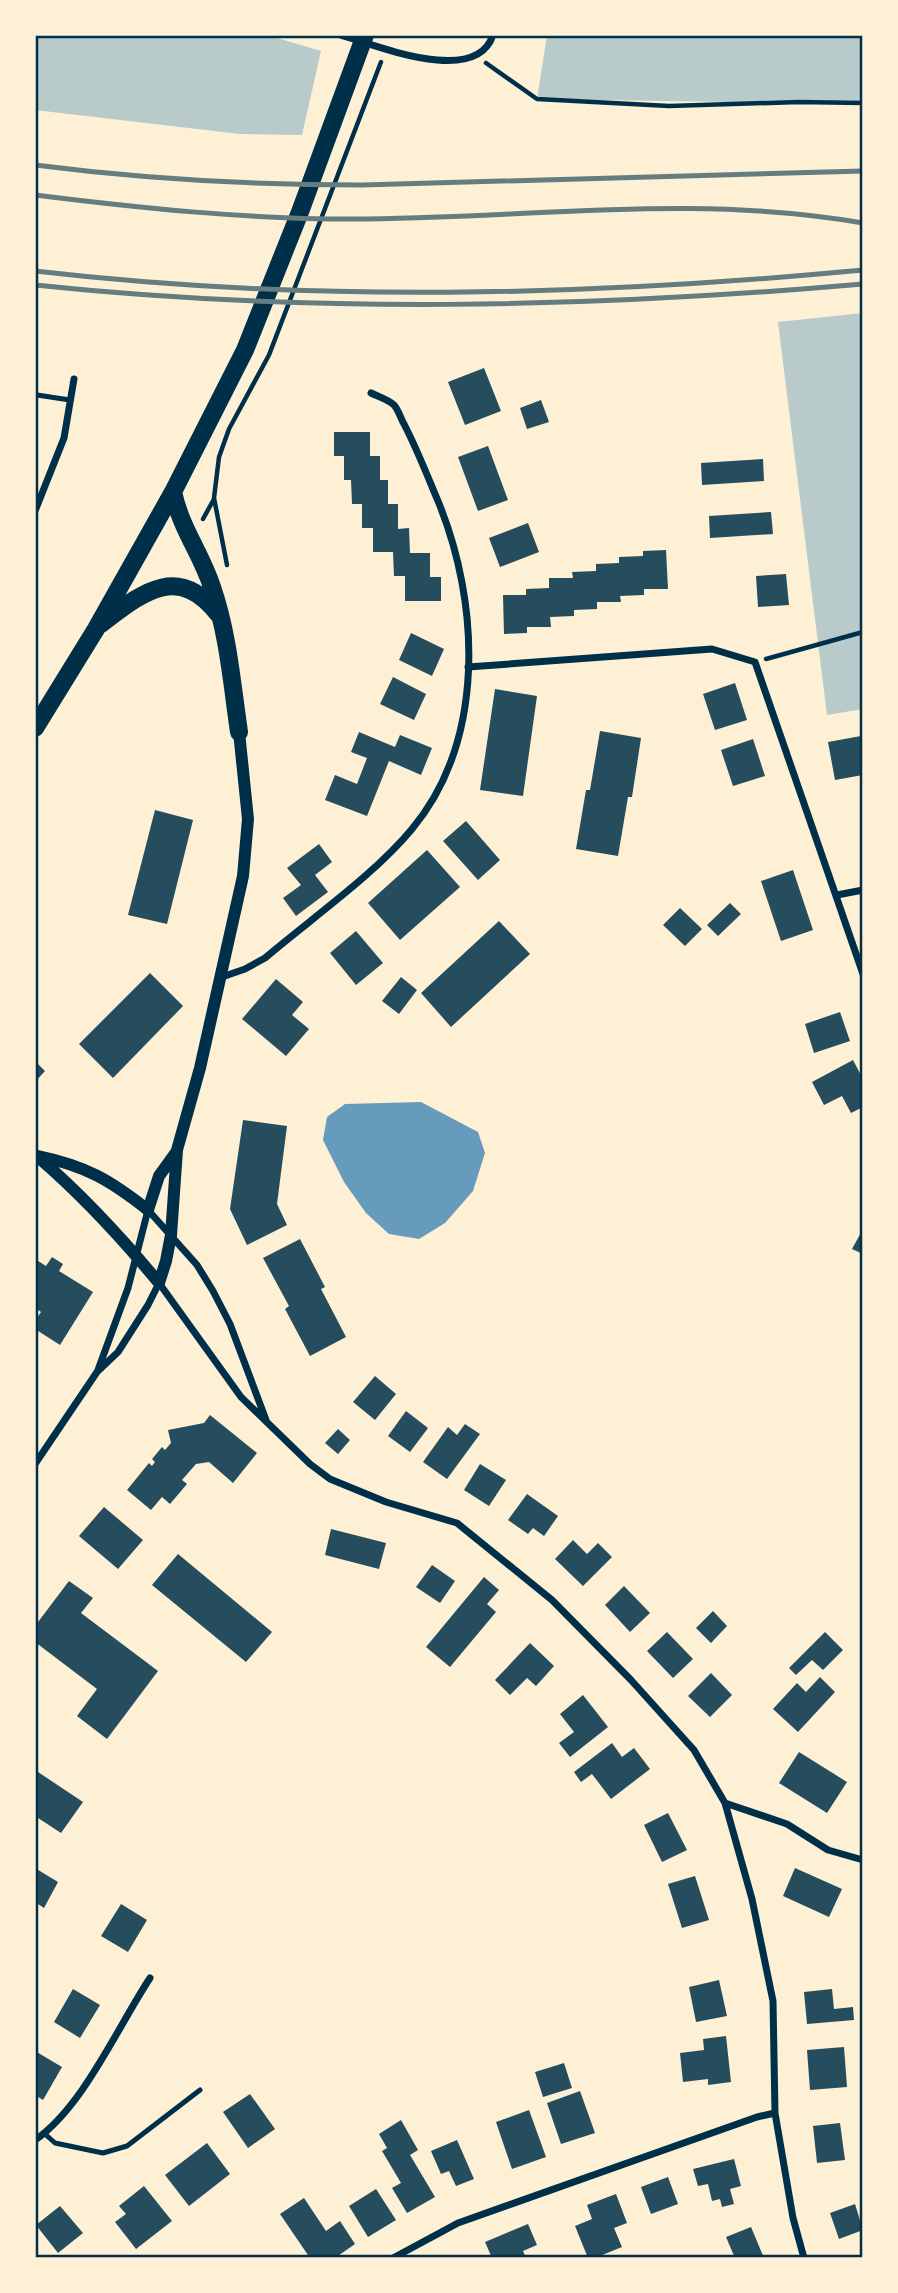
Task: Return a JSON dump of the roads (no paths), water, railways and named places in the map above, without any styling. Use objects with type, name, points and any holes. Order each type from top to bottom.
[{"type":"main road","points":[[35,728],[96,629],[173,492],[245,350],[365,35]]},
{"type":"main road","points":[[173,492],[177,513],[206,572],[221,618],[239,732]]},
{"type":"main road","points":[[96,629],[135,599],[163,586],[179,586],[192,591],[211,604],[221,618]]},
{"type":"street","points":[[340,35],[434,60],[458,61],[477,56],[487,48],[493,35]]},
{"type":"street","points":[[35,511],[64,438],[74,379]]},
{"type":"street","points":[[222,977],[265,958],[388,855],[414,826],[440,788],[450,766],[463,719],[468,667],[465,600],[453,537],[416,448],[394,405],[371,393]]},
{"type":"street","points":[[468,667],[712,649],[755,662],[863,974]]},
{"type":"street","points":[[35,1464],[97,1372],[118,1352],[148,1306],[166,1261],[171,1235],[177,1150],[222,977],[243,876],[248,819],[239,732]]},
{"type":"street","points":[[837,895],[863,890]]},
{"type":"street","points":[[97,1372],[128,1288],[159,1176],[177,1150]]},
{"type":"street","points":[[36,1156],[78,1166],[104,1178],[148,1210],[171,1235],[197,1265],[214,1291],[230,1324],[266,1421]]},
{"type":"street","points":[[36,1156],[69,1184],[137,1256],[241,1397],[303,1458],[330,1479],[386,1502],[457,1523],[552,1600],[632,1680],[694,1750],[725,1803],[752,1899],[773,2001],[775,2113],[793,2218],[804,2258]]},
{"type":"street","points":[[725,1803],[787,1824],[828,1850],[863,1860]]},
{"type":"street","points":[[35,2140],[45,2134],[74,2101],[150,1978]]},
{"type":"street","points":[[393,2258],[458,2222],[663,2149],[775,2113]]},
{"type":"lane","points":[[37,395],[70,400]]},
{"type":"lane","points":[[45,2134],[55,2143],[103,2153],[127,2146],[200,2090]]},
{"type":"water","points":[[421,1102],[478,1132],[485,1153],[473,1191],[445,1223],[419,1239],[389,1234],[366,1213],[344,1182],[323,1140],[327,1117],[345,1104]]},
{"type":"railway","points":[[35,165],[158,177],[321,185],[863,171]]},
{"type":"railway","points":[[35,195],[193,212],[312,219],[671,209],[799,214],[863,223]]},
{"type":"railway","points":[[35,271],[242,288],[449,292],[656,286],[863,270]]},
{"type":"railway","points":[[35,285],[242,300],[449,304],[553,303],[863,284]]}]
